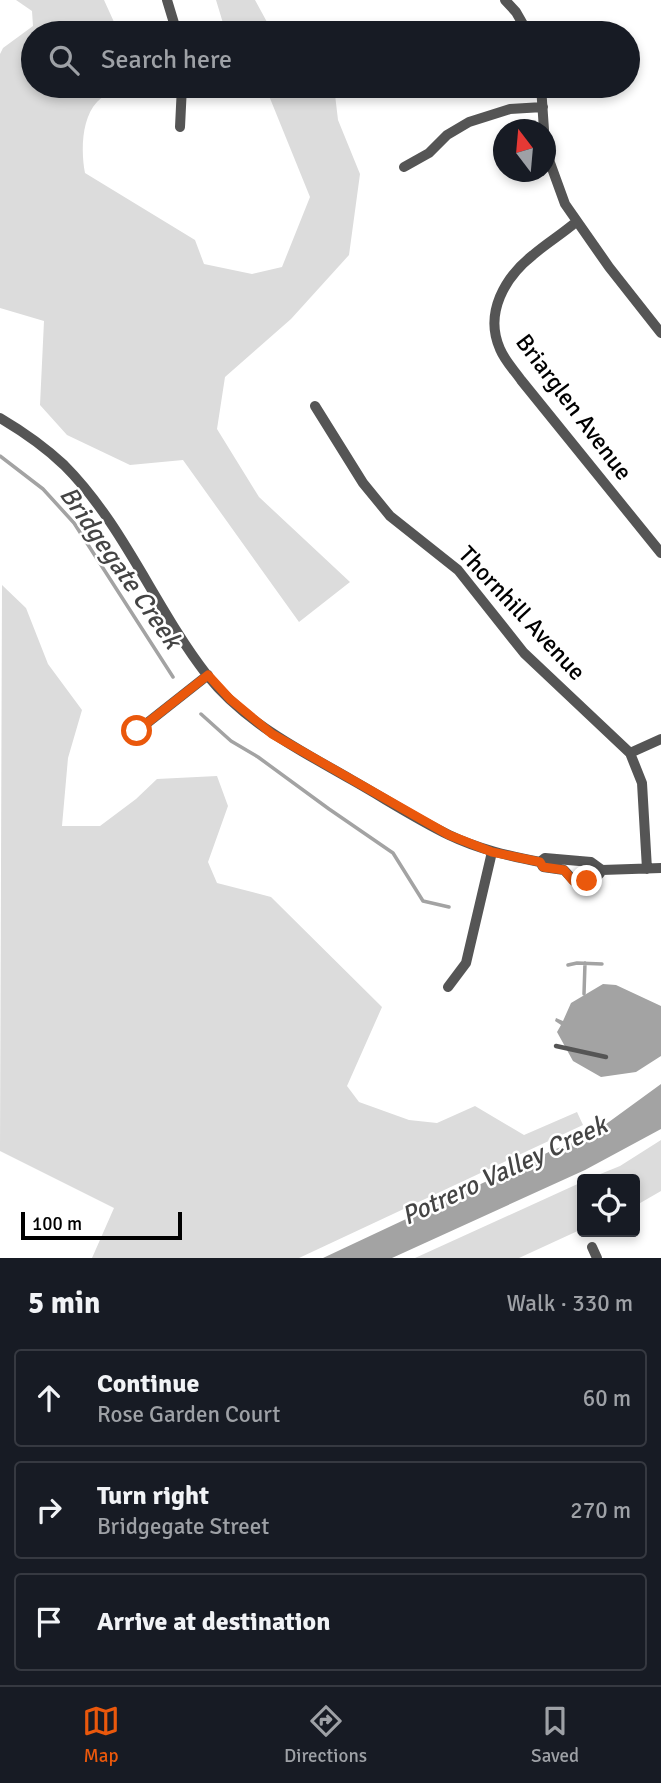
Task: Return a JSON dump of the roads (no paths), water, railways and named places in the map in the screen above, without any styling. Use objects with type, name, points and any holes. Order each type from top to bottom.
[{"type":"street","points":[[167,0],[173,21]]},
{"type":"street","points":[[505,0],[521,21]]},
{"type":"street","points":[[180,127],[181,98]]},
{"type":"street","points":[[542,98],[544,119]]},
{"type":"street","points":[[404,167],[429,153],[447,135],[468,122],[510,109],[543,107]]},
{"type":"street","points":[[556,182],[576,222],[661,334]]},
{"type":"street","name":"Briarglen Avenue","points":[[576,222],[532,255],[506,284],[497,303],[496,336],[505,358],[521,380],[661,553]]},
{"type":"street","name":"Thornhill Avenue","points":[[315,406],[363,483],[390,516],[457,570],[481,596],[524,653],[630,753],[642,783],[647,870]]},
{"type":"street","points":[[0,418],[63,465],[94,501],[208,675],[230,699],[272,734],[449,835],[492,852],[540,862],[545,858],[567,866],[591,862],[601,870]]},
{"type":"street","points":[[137,731],[208,675]]},
{"type":"street","points":[[630,753],[661,739]]},
{"type":"street","points":[[448,987],[466,963],[492,852]]},
{"type":"street","points":[[567,866],[573,881],[580,882],[594,878],[601,870],[661,869]]},
{"type":"street","points":[[592,1247],[597,1258]]},
{"type":"lane","points":[[556,1046],[606,1057]]},
{"type":"waterway","name":"Bridgegate Creek","points":[[0,456],[43,489],[74,523],[173,677]]},
{"type":"waterway","name":"Bridgegate Creek","points":[[201,714],[231,741],[258,757],[393,853],[423,901],[449,907]]},
{"type":"waterway","points":[[584,994],[585,963]]},
{"type":"waterway","points":[[568,965],[602,964]]},
{"type":"water label","name":"Potrero Valley Creek","points":[[504,1170]]}]
